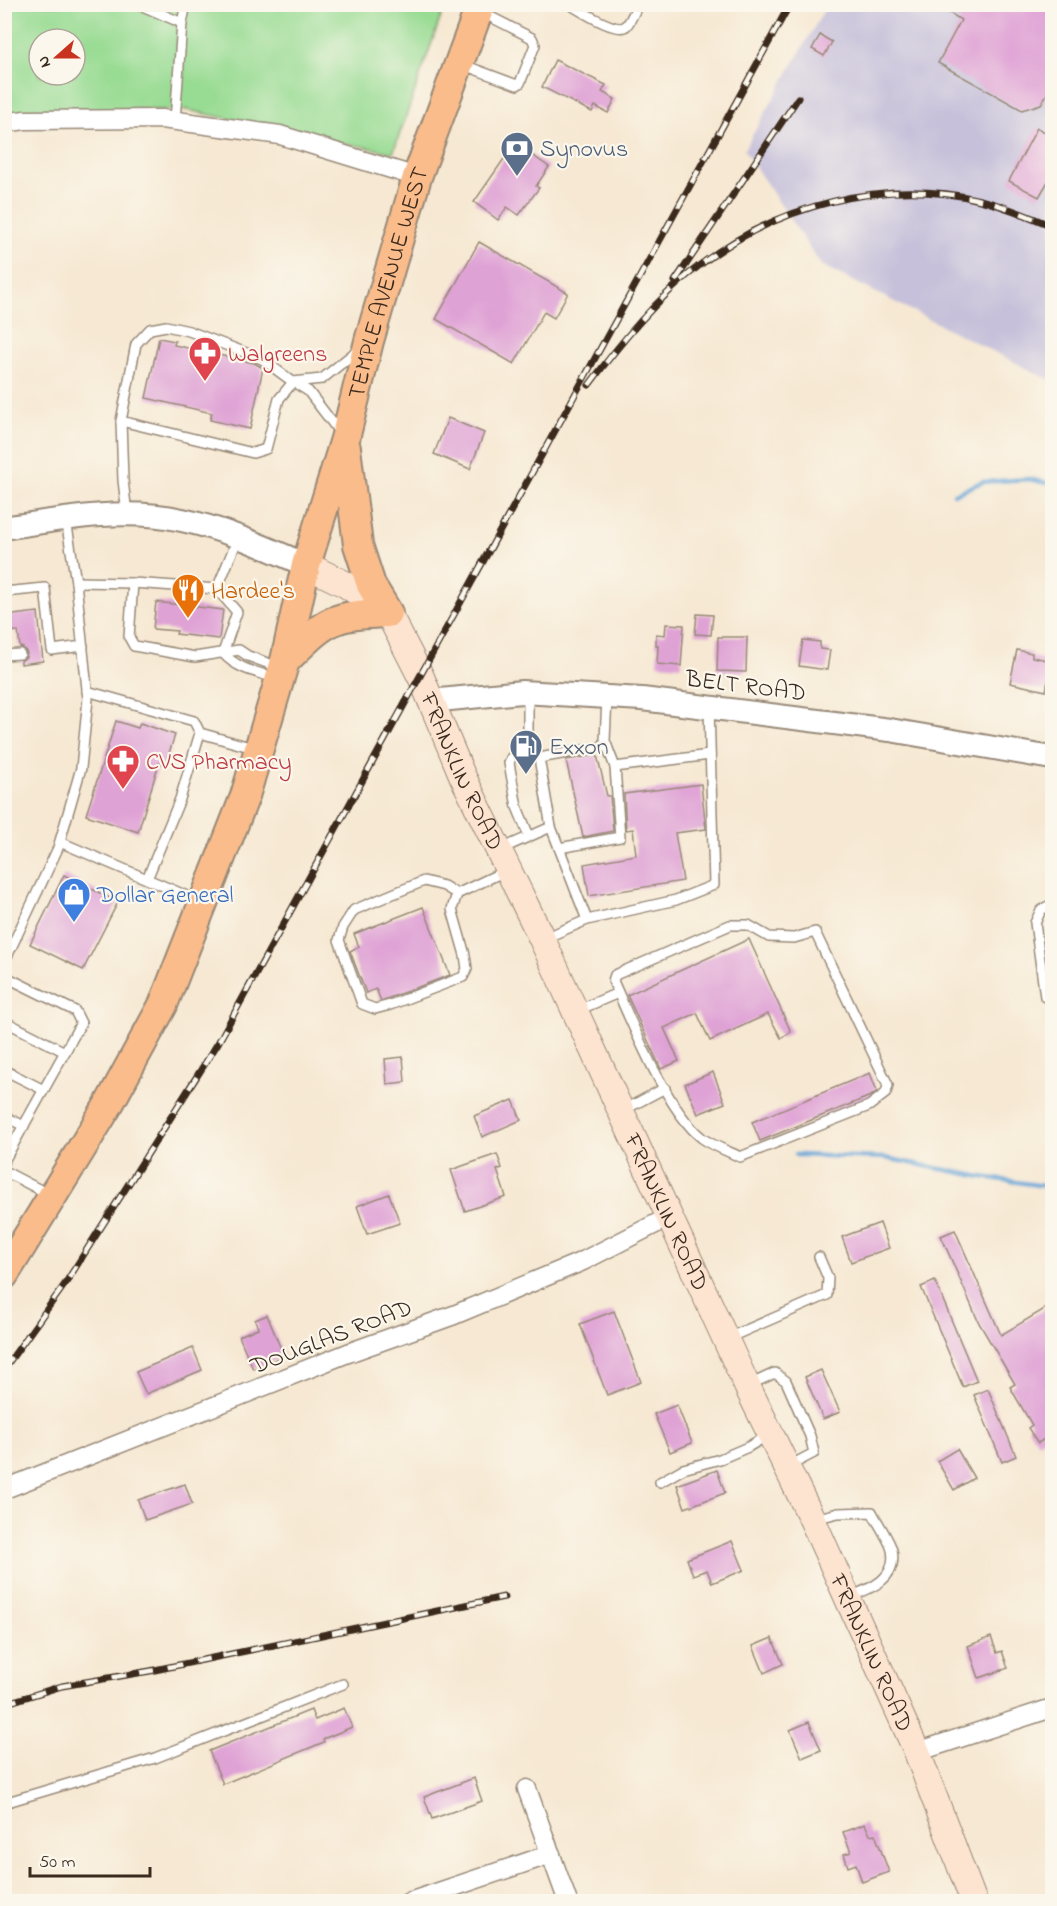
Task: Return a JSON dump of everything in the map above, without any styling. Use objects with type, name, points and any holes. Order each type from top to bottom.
[{"type":"main road","name":"TEMPLE AVENUE WEST","points":[[4,1275],[109,1104],[164,1005],[246,796],[282,669],[306,565],[345,439],[369,341],[417,177],[479,8]]},
{"type":"main road","points":[[345,439],[358,545],[371,585],[388,613]]},
{"type":"main road","points":[[306,565],[345,584],[388,613]]},
{"type":"main road","points":[[282,669],[315,631],[330,621],[356,614],[388,613]]},
{"type":"main road","name":"FRANKLIN ROAD","points":[[388,613],[462,775],[622,1111],[747,1386],[848,1598],[917,1752],[974,1902]]},
{"type":"street","points":[[4,123],[25,120],[162,119],[280,135],[417,177]]},
{"type":"street","points":[[4,528],[65,519],[127,514],[182,520],[239,536],[306,565]]},
{"type":"street","name":"BELT ROAD","points":[[430,701],[528,692],[607,697],[890,730],[1053,758]]},
{"type":"street","name":"DOUGLAS ROAD","points":[[5,1489],[348,1353],[454,1316],[584,1261],[669,1216]]},
{"type":"street","points":[[917,1752],[1053,1708]]},
{"type":"street","points":[[527,1789],[568,1902]]},
{"type":"street","points":[[409,1902],[551,1854]]},
{"type":"lane","points":[[175,121],[182,23],[186,4]]},
{"type":"lane","points":[[569,4],[611,27],[620,28],[627,26],[638,4]]},
{"type":"lane","points":[[137,5],[182,23]]},
{"type":"lane","points":[[459,63],[516,85],[520,82],[535,45],[532,38],[479,8]]},
{"type":"lane","points":[[127,514],[123,480],[121,421],[136,345],[150,329],[166,326],[189,331],[262,359],[308,391],[345,439]]},
{"type":"lane","points":[[121,421],[253,453],[266,449],[279,399],[292,382],[322,379],[369,341]]},
{"type":"lane","points":[[4,963],[60,842],[81,768],[87,692],[76,582],[65,519]]},
{"type":"lane","points":[[217,589],[239,536]]},
{"type":"lane","points":[[76,582],[133,583],[217,589],[237,612],[223,652]]},
{"type":"lane","points":[[133,583],[129,637],[134,646],[195,657],[239,650],[248,656],[282,669]]},
{"type":"lane","points":[[4,592],[45,588],[52,650]]},
{"type":"lane","points":[[42,651],[83,646]]},
{"type":"lane","points":[[4,655],[20,654]]},
{"type":"lane","points":[[87,692],[194,720],[200,733],[180,799],[147,879]]},
{"type":"lane","points":[[528,692],[528,739],[539,758],[551,826],[587,920]]},
{"type":"lane","points":[[559,848],[620,837],[615,767],[605,741],[607,697]]},
{"type":"lane","points":[[542,939],[587,920],[676,900],[714,885],[709,708]]},
{"type":"lane","points":[[200,733],[259,750]]},
{"type":"lane","points":[[528,739],[510,758],[509,763],[517,807],[529,836]]},
{"type":"lane","points":[[539,758],[607,746]]},
{"type":"lane","points":[[615,767],[710,755]]},
{"type":"lane","points":[[457,894],[444,886],[424,880],[354,910],[343,927],[339,940],[362,1004],[375,1010],[463,977],[467,969],[465,955],[452,909],[457,894],[503,861],[529,836],[551,826]]},
{"type":"lane","points":[[60,842],[204,903]]},
{"type":"lane","points":[[1045,997],[1035,922],[1041,910],[1053,904]]},
{"type":"lane","points":[[730,925],[748,925],[769,937],[794,939],[815,932],[888,1085],[886,1093],[869,1106],[740,1157],[702,1138],[689,1124],[665,1088],[618,993],[613,981],[615,975],[730,925]]},
{"type":"lane","points":[[4,976],[75,1011],[81,1023],[4,1161]]},
{"type":"lane","points":[[575,1011],[618,993]]},
{"type":"lane","points":[[4,1021],[65,1052]]},
{"type":"lane","points":[[4,1070],[44,1090]]},
{"type":"lane","points":[[622,1111],[665,1088]]},
{"type":"lane","points":[[4,1116],[24,1126]]},
{"type":"lane","points":[[4,1171],[52,1196]]},
{"type":"lane","points":[[726,1338],[826,1295],[828,1278],[819,1257]]},
{"type":"lane","points":[[747,1386],[775,1373],[786,1381],[810,1436],[814,1453],[786,1468]]},
{"type":"lane","points":[[660,1482],[683,1469],[720,1459],[748,1447],[770,1434]]},
{"type":"lane","points":[[812,1519],[838,1513],[872,1512],[892,1550],[891,1565],[885,1580],[848,1598]]},
{"type":"lane","points":[[4,1803],[155,1758],[343,1684]]},
{"type":"shaded area","points":[[827,5],[1052,5],[1052,381],[821,265],[744,150]]},
{"type":"green space","points":[[5,5],[445,5],[393,153],[187,110],[80,110],[5,116]]},
{"type":"building","points":[[935,4],[1053,4],[1053,84],[1041,104],[1022,110],[938,63],[961,20]]},
{"type":"building","points":[[820,35],[832,42],[824,56],[812,49]]},
{"type":"building","points":[[555,60],[606,85],[602,92],[615,99],[608,113],[595,106],[592,112],[542,87]]},
{"type":"building","points":[[1037,128],[1053,136],[1053,173],[1039,197],[1009,181]]},
{"type":"building","name":"Synovus","points":[[515,143],[549,167],[536,186],[539,188],[519,215],[507,207],[498,220],[474,202]]},
{"type":"building","points":[[479,242],[568,293],[554,318],[544,312],[514,364],[436,319]]},
{"type":"building","name":"Walgreens","points":[[159,338],[175,341],[174,345],[254,363],[263,368],[250,429],[210,420],[212,413],[146,398]]},
{"type":"building","points":[[448,418],[484,433],[470,469],[434,454]]},
{"type":"building","name":"Hardee's","points":[[156,602],[223,610],[219,639],[153,629]]},
{"type":"building","points":[[38,612],[43,661],[21,664],[27,653],[20,647],[18,631],[7,632],[5,616]]},
{"type":"building","points":[[697,614],[713,615],[711,635],[695,634]]},
{"type":"building","points":[[666,624],[684,625],[681,666],[657,664],[656,634],[665,635]]},
{"type":"building","points":[[718,637],[747,637],[746,672],[717,671]]},
{"type":"building","points":[[803,640],[820,642],[820,649],[830,650],[827,670],[799,666]]},
{"type":"building","points":[[1017,650],[1032,653],[1032,657],[1052,661],[1046,691],[1010,683]]},
{"type":"building","name":"CVS Pharmacy","points":[[116,721],[138,728],[140,723],[175,735],[165,765],[159,763],[138,832],[86,815]]},
{"type":"building","points":[[597,755],[607,796],[610,796],[613,831],[583,837],[566,760]]},
{"type":"building","points":[[701,784],[706,829],[675,833],[683,881],[589,896],[584,864],[636,855],[633,829],[626,830],[624,794]]},
{"type":"building","name":"Dollar General","points":[[64,875],[118,902],[83,970],[30,944]]},
{"type":"building","points":[[423,907],[450,975],[381,1001],[376,989],[366,993],[350,951],[359,947],[354,934]]},
{"type":"building","points":[[749,939],[791,1032],[781,1038],[768,1014],[710,1041],[697,1013],[664,1028],[679,1061],[661,1069],[627,995]]},
{"type":"building","points":[[403,1057],[405,1082],[387,1084],[385,1059]]},
{"type":"building","points":[[713,1072],[725,1103],[698,1114],[685,1084]]},
{"type":"building","points":[[870,1073],[877,1091],[873,1095],[760,1141],[752,1122]]},
{"type":"building","points":[[513,1100],[521,1120],[482,1137],[474,1116]]},
{"type":"building","points":[[497,1154],[502,1168],[497,1170],[506,1197],[465,1211],[451,1170]]},
{"type":"building","points":[[389,1194],[400,1223],[367,1234],[357,1206]]},
{"type":"building","points":[[880,1223],[889,1248],[851,1262],[842,1237]]},
{"type":"building","points":[[955,1230],[1001,1335],[1053,1304],[1053,1434],[1038,1443],[1028,1428],[1032,1425],[1010,1387],[1015,1384],[979,1323],[941,1236]]},
{"type":"building","points":[[935,1281],[977,1381],[963,1387],[921,1287]]},
{"type":"building","points":[[614,1311],[641,1382],[607,1395],[580,1324]]},
{"type":"building","points":[[267,1315],[284,1356],[253,1369],[239,1336],[258,1328],[255,1320]]},
{"type":"building","points":[[193,1348],[202,1370],[146,1394],[136,1372]]},
{"type":"building","points":[[821,1370],[840,1412],[823,1419],[805,1377]]},
{"type":"building","points":[[988,1389],[1016,1456],[1002,1462],[974,1395]]},
{"type":"building","points":[[677,1405],[692,1443],[670,1452],[654,1414]]},
{"type":"building","points":[[957,1449],[974,1478],[954,1490],[937,1461]]},
{"type":"building","points":[[717,1470],[725,1493],[685,1508],[677,1485]]},
{"type":"building","points":[[185,1484],[192,1504],[145,1520],[138,1500]]},
{"type":"building","points":[[732,1541],[744,1570],[712,1583],[707,1570],[693,1575],[687,1559]]},
{"type":"building","points":[[991,1637],[997,1653],[1002,1651],[1008,1668],[979,1678],[968,1646]]},
{"type":"building","points":[[772,1638],[783,1664],[764,1673],[753,1646]]},
{"type":"building","points":[[344,1708],[352,1727],[323,1739],[324,1742],[223,1784],[209,1751],[311,1710],[315,1720]]},
{"type":"building","points":[[809,1722],[821,1750],[802,1758],[790,1730]]},
{"type":"building","points":[[474,1778],[482,1801],[432,1819],[424,1797]]},
{"type":"building","points":[[865,1824],[870,1835],[875,1834],[889,1872],[862,1882],[856,1864],[848,1867],[844,1854],[851,1852],[843,1832]]},
{"type":"waterway","points":[[954,494],[982,482],[1029,479],[1052,484]]},
{"type":"waterway","points":[[796,1155],[885,1158],[982,1177],[1052,1187]]},
{"type":"railway","points":[[4,1369],[65,1284],[218,1043],[790,4]]},
{"type":"railway","points":[[675,281],[798,98]]},
{"type":"railway","points":[[589,385],[640,321],[684,278],[730,244],[763,226],[797,212],[833,201],[869,195],[906,192],[943,194],[989,202],[1052,226]]},
{"type":"railway","points":[[4,1704],[62,1686],[150,1671],[504,1597]]},
{"type":"place","name":"Synovus","points":[[517,177]]},
{"type":"place","name":"Walgreens","points":[[205,382]]},
{"type":"place","name":"Hardee's","points":[[188,619]]},
{"type":"place","name":"Exxon","points":[[526,775]]},
{"type":"place","name":"CVS Pharmacy","points":[[123,790]]},
{"type":"place","name":"Dollar General","points":[[74,923]]}]
